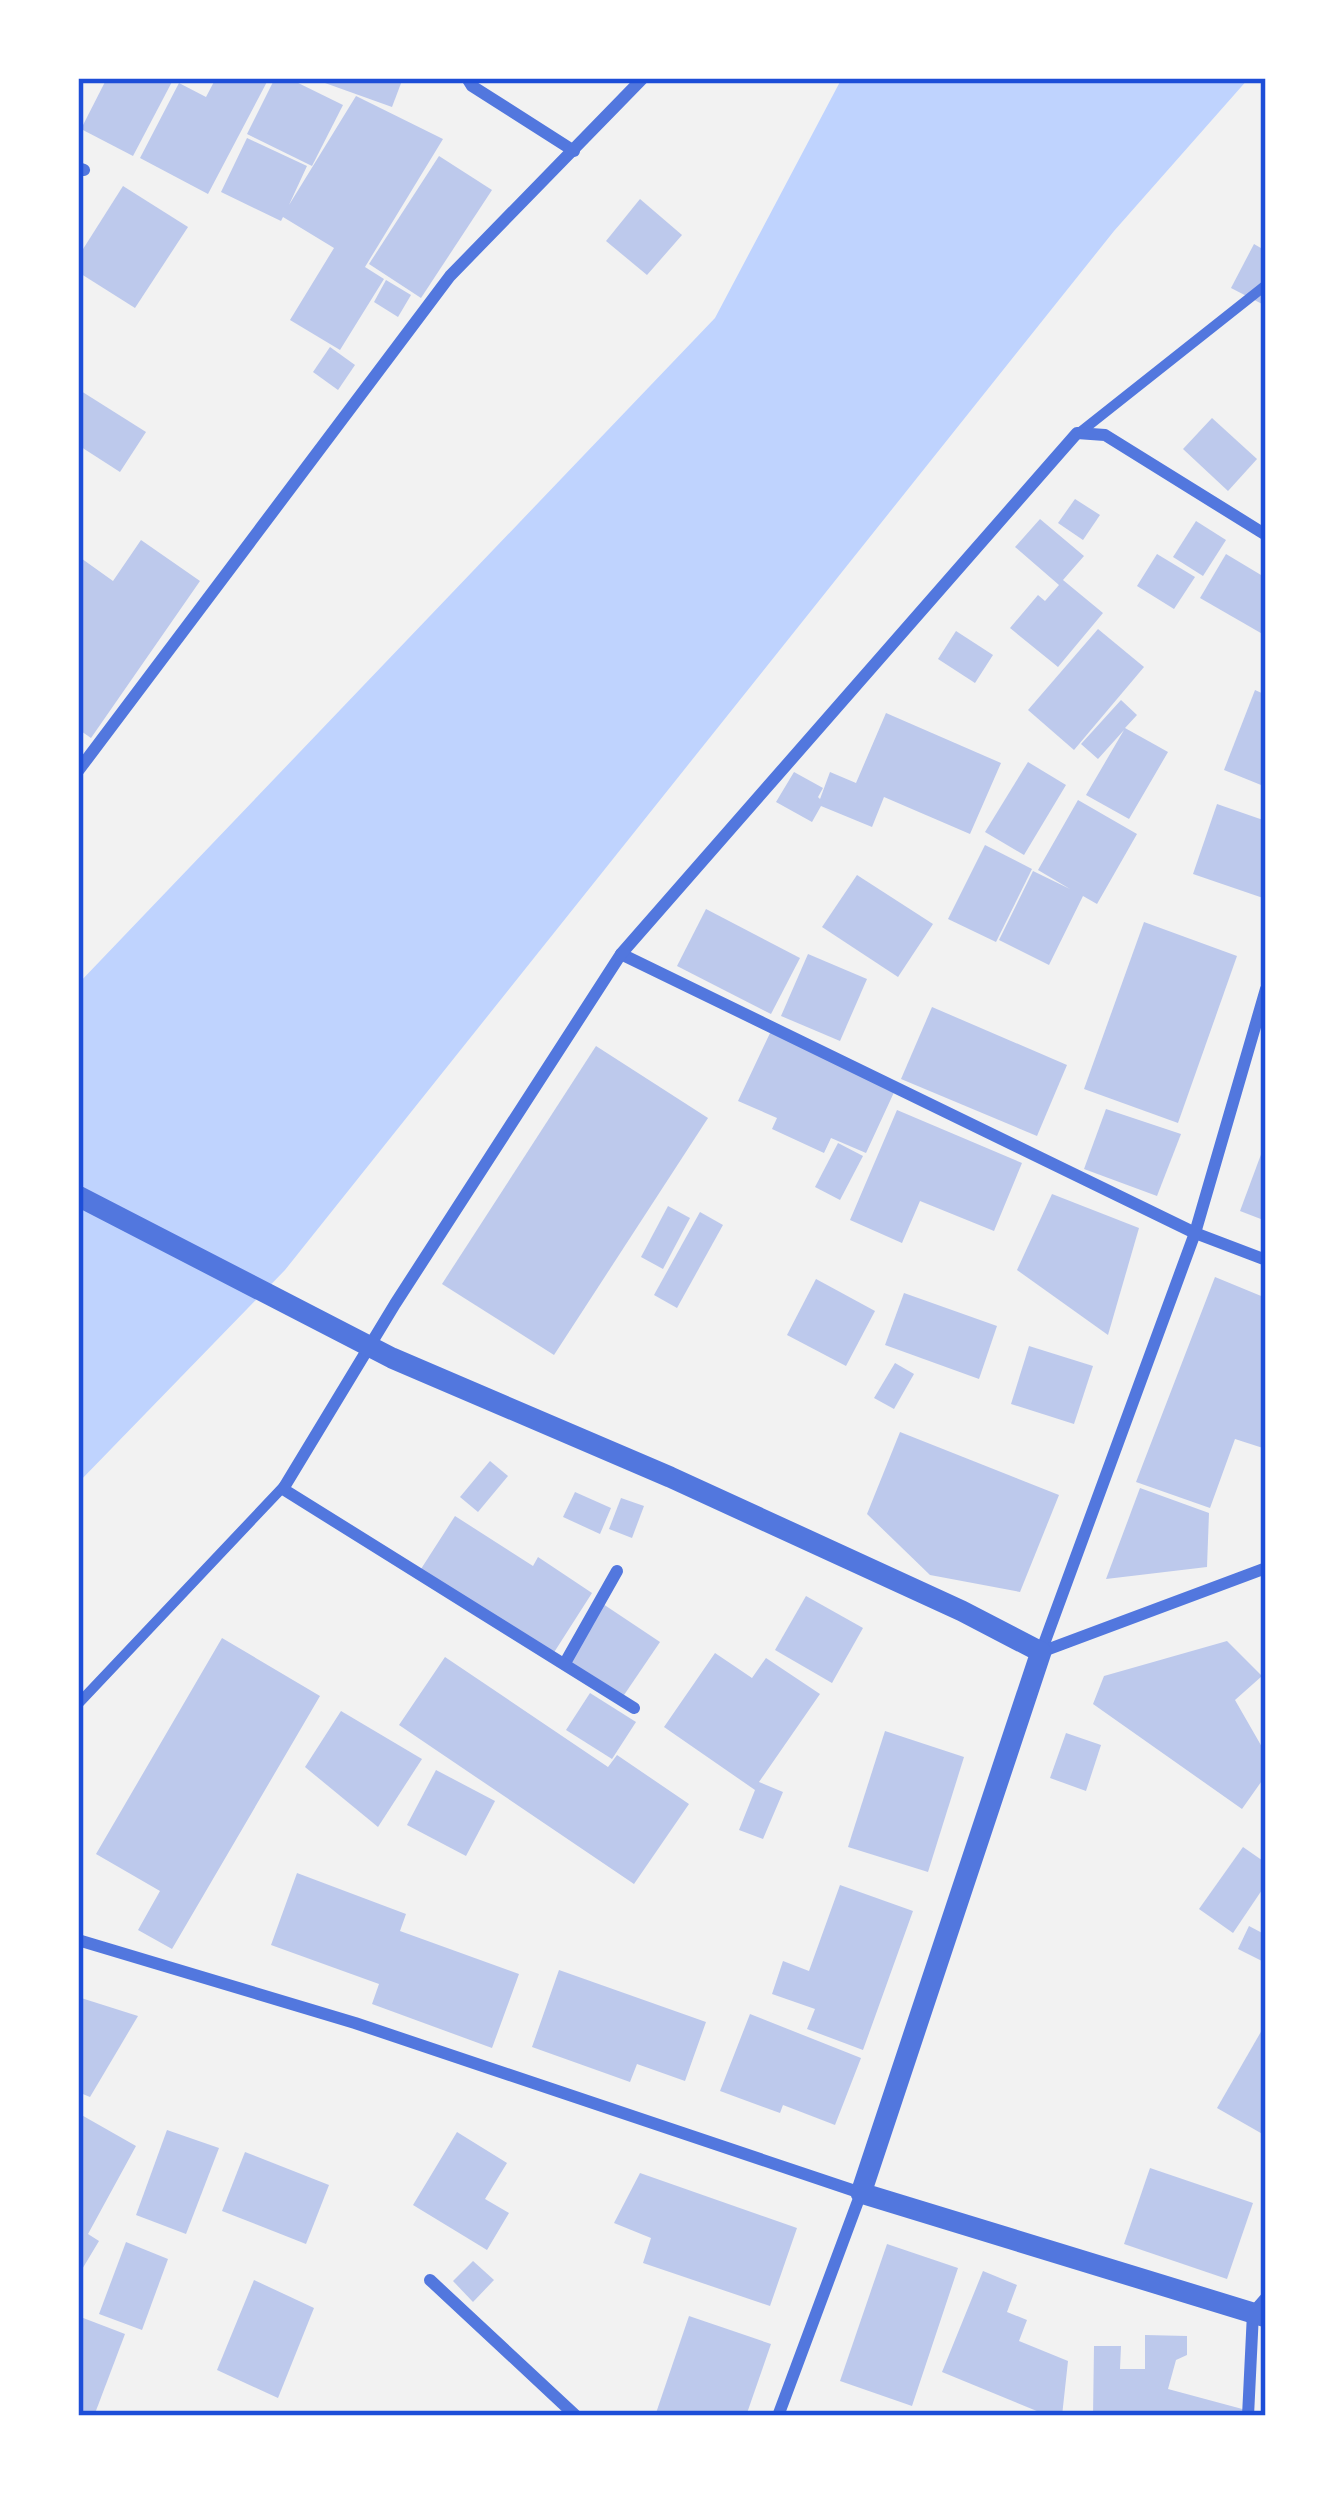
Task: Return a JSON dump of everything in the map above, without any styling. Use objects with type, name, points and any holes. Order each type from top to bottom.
[{"type":"street","points":[[467,78],[472,86],[574,151]]},
{"type":"street","points":[[78,771],[84,752],[450,276],[643,78]]},
{"type":"street","points":[[78,1704],[283,1489],[395,1304],[621,954],[1077,433],[1266,286]]},
{"type":"street","points":[[1077,433],[1105,435],[1266,535]]},
{"type":"street","points":[[621,954],[1195,1233],[1266,1260]]},
{"type":"street","points":[[778,2416],[861,2193],[1041,1652],[1195,1233],[1266,989]]},
{"type":"street","points":[[78,1196],[392,1358],[670,1477],[1041,1652],[1266,1568]]},
{"type":"street","points":[[283,1489],[634,1708]]},
{"type":"street","points":[[565,1663],[617,1571]]},
{"type":"street","points":[[78,1940],[356,2023],[861,2193],[1262,2310],[1247,2416]]},
{"type":"street","points":[[430,2280],[576,2416]]},
{"type":"water","points":[[842,78],[1249,78],[1114,231],[285,1270],[78,1483],[78,984],[715,318]]},
{"type":"building","points":[[107,78],[174,78],[133,156],[81,129]]},
{"type":"building","points":[[216,78],[269,78],[208,194],[140,158],[179,83],[206,97]]},
{"type":"building","points":[[275,78],[288,78],[343,105],[312,166],[247,134]]},
{"type":"building","points":[[327,78],[403,78],[392,107],[325,83]]},
{"type":"building","points":[[356,96],[443,139],[365,267],[384,279],[340,350],[290,320],[334,248],[283,217],[281,221],[221,192],[247,138],[307,166],[289,205]]},
{"type":"building","points":[[439,156],[492,190],[421,298],[369,264]]},
{"type":"building","points":[[123,186],[188,227],[135,308],[78,272],[78,257]]},
{"type":"building","points":[[640,199],[682,235],[647,275],[606,241]]},
{"type":"building","points":[[1254,244],[1266,251],[1266,306],[1231,288]]},
{"type":"building","points":[[386,280],[411,295],[398,317],[374,302]]},
{"type":"building","points":[[330,347],[355,365],[338,390],[313,372]]},
{"type":"building","points":[[81,391],[146,432],[120,472],[78,445]]},
{"type":"building","points":[[1212,418],[1257,459],[1228,491],[1183,449]]},
{"type":"building","points":[[1075,499],[1100,515],[1083,540],[1058,523]]},
{"type":"building","points":[[1040,519],[1084,556],[1063,580],[1103,613],[1058,667],[1010,628],[1038,595],[1045,601],[1059,585],[1015,547]]},
{"type":"building","points":[[1196,521],[1226,540],[1203,576],[1173,557]]},
{"type":"building","points":[[141,540],[200,581],[91,738],[78,729],[78,556],[113,581]]},
{"type":"building","points":[[1157,554],[1195,577],[1174,609],[1137,586]]},
{"type":"building","points":[[1226,554],[1266,578],[1266,636],[1200,598]]},
{"type":"building","points":[[1098,629],[1144,667],[1074,750],[1028,710]]},
{"type":"building","points":[[956,631],[993,655],[975,683],[938,659]]},
{"type":"building","points":[[1255,690],[1266,695],[1266,787],[1224,770]]},
{"type":"building","points":[[1121,700],[1137,715],[1125,728],[1168,752],[1129,819],[1086,795],[1124,730],[1098,759],[1081,744]]},
{"type":"building","points":[[886,713],[1001,763],[970,834],[884,797],[872,827],[821,806],[812,822],[776,802],[794,772],[823,788],[820,799],[830,772],[856,783]]},
{"type":"building","points":[[1028,762],[1066,785],[1024,855],[985,832]]},
{"type":"building","points":[[1078,800],[1137,834],[1097,904],[1083,896],[1049,965],[999,940],[1033,871],[1070,889],[1038,870]]},
{"type":"building","points":[[1217,804],[1266,821],[1266,899],[1193,874]]},
{"type":"building","points":[[985,845],[1032,869],[996,942],[948,919]]},
{"type":"building","points":[[857,875],[933,924],[898,977],[822,927]]},
{"type":"building","points":[[706,909],[800,958],[771,1014],[677,966]]},
{"type":"building","points":[[1144,922],[1237,956],[1178,1123],[1084,1089]]},
{"type":"building","points":[[808,954],[867,979],[840,1041],[781,1016]]},
{"type":"building","points":[[932,1007],[1067,1065],[1037,1136],[901,1079]]},
{"type":"building","points":[[771,1031],[896,1088],[866,1153],[831,1138],[824,1153],[772,1129],[777,1118],[738,1101]]},
{"type":"building","points":[[596,1046],[708,1118],[554,1355],[442,1284]]},
{"type":"building","points":[[1106,1109],[1181,1134],[1157,1196],[1084,1169]]},
{"type":"building","points":[[897,1110],[1022,1163],[994,1231],[920,1201],[902,1243],[850,1220]]},
{"type":"building","points":[[1266,1141],[1266,1221],[1240,1211]]},
{"type":"building","points":[[838,1143],[863,1156],[840,1200],[815,1187]]},
{"type":"building","points":[[1052,1194],[1139,1228],[1108,1335],[1017,1270]]},
{"type":"building","points":[[668,1206],[690,1218],[663,1269],[641,1257]]},
{"type":"building","points":[[700,1212],[723,1225],[677,1308],[654,1295]]},
{"type":"building","points":[[1215,1277],[1266,1298],[1266,1449],[1235,1439],[1210,1508],[1136,1482]]},
{"type":"building","points":[[816,1279],[875,1311],[846,1366],[787,1335]]},
{"type":"building","points":[[904,1293],[997,1326],[979,1379],[885,1345]]},
{"type":"building","points":[[1029,1346],[1093,1366],[1074,1424],[1011,1404]]},
{"type":"building","points":[[895,1363],[914,1374],[894,1409],[874,1398]]},
{"type":"building","points":[[900,1432],[1059,1495],[1020,1592],[930,1575],[867,1514]]},
{"type":"building","points":[[490,1461],[508,1476],[478,1512],[460,1497]]},
{"type":"building","points":[[1140,1488],[1209,1513],[1207,1567],[1106,1579]]},
{"type":"building","points":[[575,1492],[611,1508],[600,1534],[563,1517]]},
{"type":"building","points":[[621,1498],[644,1506],[632,1538],[609,1529]]},
{"type":"building","points":[[455,1516],[533,1566],[538,1557],[592,1593],[553,1654],[421,1569]]},
{"type":"building","points":[[806,1596],[863,1628],[832,1683],[775,1650]]},
{"type":"building","points":[[603,1604],[660,1642],[622,1698],[567,1660]]},
{"type":"building","points":[[222,1638],[320,1696],[172,1949],[138,1930],[160,1891],[96,1854]]},
{"type":"building","points":[[1227,1641],[1262,1676],[1235,1700],[1266,1754],[1266,1775],[1242,1809],[1093,1704],[1104,1676]]},
{"type":"building","points":[[715,1653],[752,1678],[766,1658],[820,1694],[759,1782],[783,1792],[763,1839],[739,1830],[755,1790],[664,1727]]},
{"type":"building","points":[[445,1657],[608,1767],[617,1755],[689,1804],[634,1884],[399,1725]]},
{"type":"building","points":[[590,1693],[636,1722],[612,1759],[566,1730]]},
{"type":"building","points":[[341,1711],[422,1759],[378,1827],[305,1767]]},
{"type":"building","points":[[885,1731],[964,1757],[928,1872],[848,1847]]},
{"type":"building","points":[[1066,1733],[1101,1745],[1086,1791],[1050,1778]]},
{"type":"building","points":[[436,1770],[495,1801],[466,1856],[407,1825]]},
{"type":"building","points":[[1243,1847],[1266,1863],[1266,1884],[1233,1933],[1199,1909]]},
{"type":"building","points":[[297,1873],[406,1914],[400,1931],[519,1974],[492,2048],[372,2004],[379,1984],[271,1945]]},
{"type":"building","points":[[840,1885],[913,1911],[863,2050],[807,2029],[815,2009],[772,1994],[783,1961],[809,1971]]},
{"type":"building","points":[[1249,1926],[1266,1935],[1266,1963],[1238,1949]]},
{"type":"building","points":[[559,1970],[706,2022],[685,2081],[637,2064],[630,2082],[532,2047]]},
{"type":"building","points":[[78,1997],[138,2016],[90,2097],[78,2092]]},
{"type":"building","points":[[750,2014],[861,2058],[835,2125],[783,2105],[780,2113],[720,2091]]},
{"type":"building","points":[[1266,2023],[1266,2136],[1217,2108]]},
{"type":"building","points":[[78,2113],[136,2146],[88,2234],[99,2241],[78,2276]]},
{"type":"building","points":[[167,2130],[219,2148],[186,2234],[136,2215]]},
{"type":"building","points":[[457,2132],[507,2163],[485,2199],[509,2213],[487,2250],[413,2205]]},
{"type":"building","points":[[245,2152],[329,2185],[306,2244],[222,2211]]},
{"type":"building","points":[[1150,2168],[1253,2203],[1227,2279],[1124,2244]]},
{"type":"building","points":[[640,2173],[797,2228],[770,2306],[643,2263],[651,2238],[614,2223]]},
{"type":"building","points":[[126,2242],[168,2259],[142,2330],[99,2314]]},
{"type":"building","points":[[887,2244],[958,2268],[912,2406],[840,2381]]},
{"type":"building","points":[[473,2261],[494,2280],[473,2302],[453,2281]]},
{"type":"building","points":[[983,2271],[1017,2285],[1007,2312],[1027,2320],[1019,2341],[1068,2361],[1062,2416],[1049,2416],[942,2372]]},
{"type":"building","points":[[254,2280],[314,2308],[278,2398],[217,2370]]},
{"type":"building","points":[[78,2316],[125,2334],[94,2416],[78,2416]]},
{"type":"building","points":[[689,2316],[771,2344],[746,2416],[655,2416]]},
{"type":"building","points":[[1145,2335],[1187,2336],[1187,2355],[1176,2360],[1168,2389],[1246,2410],[1244,2416],[1093,2416],[1094,2346],[1121,2346],[1120,2369],[1145,2369]]}]
